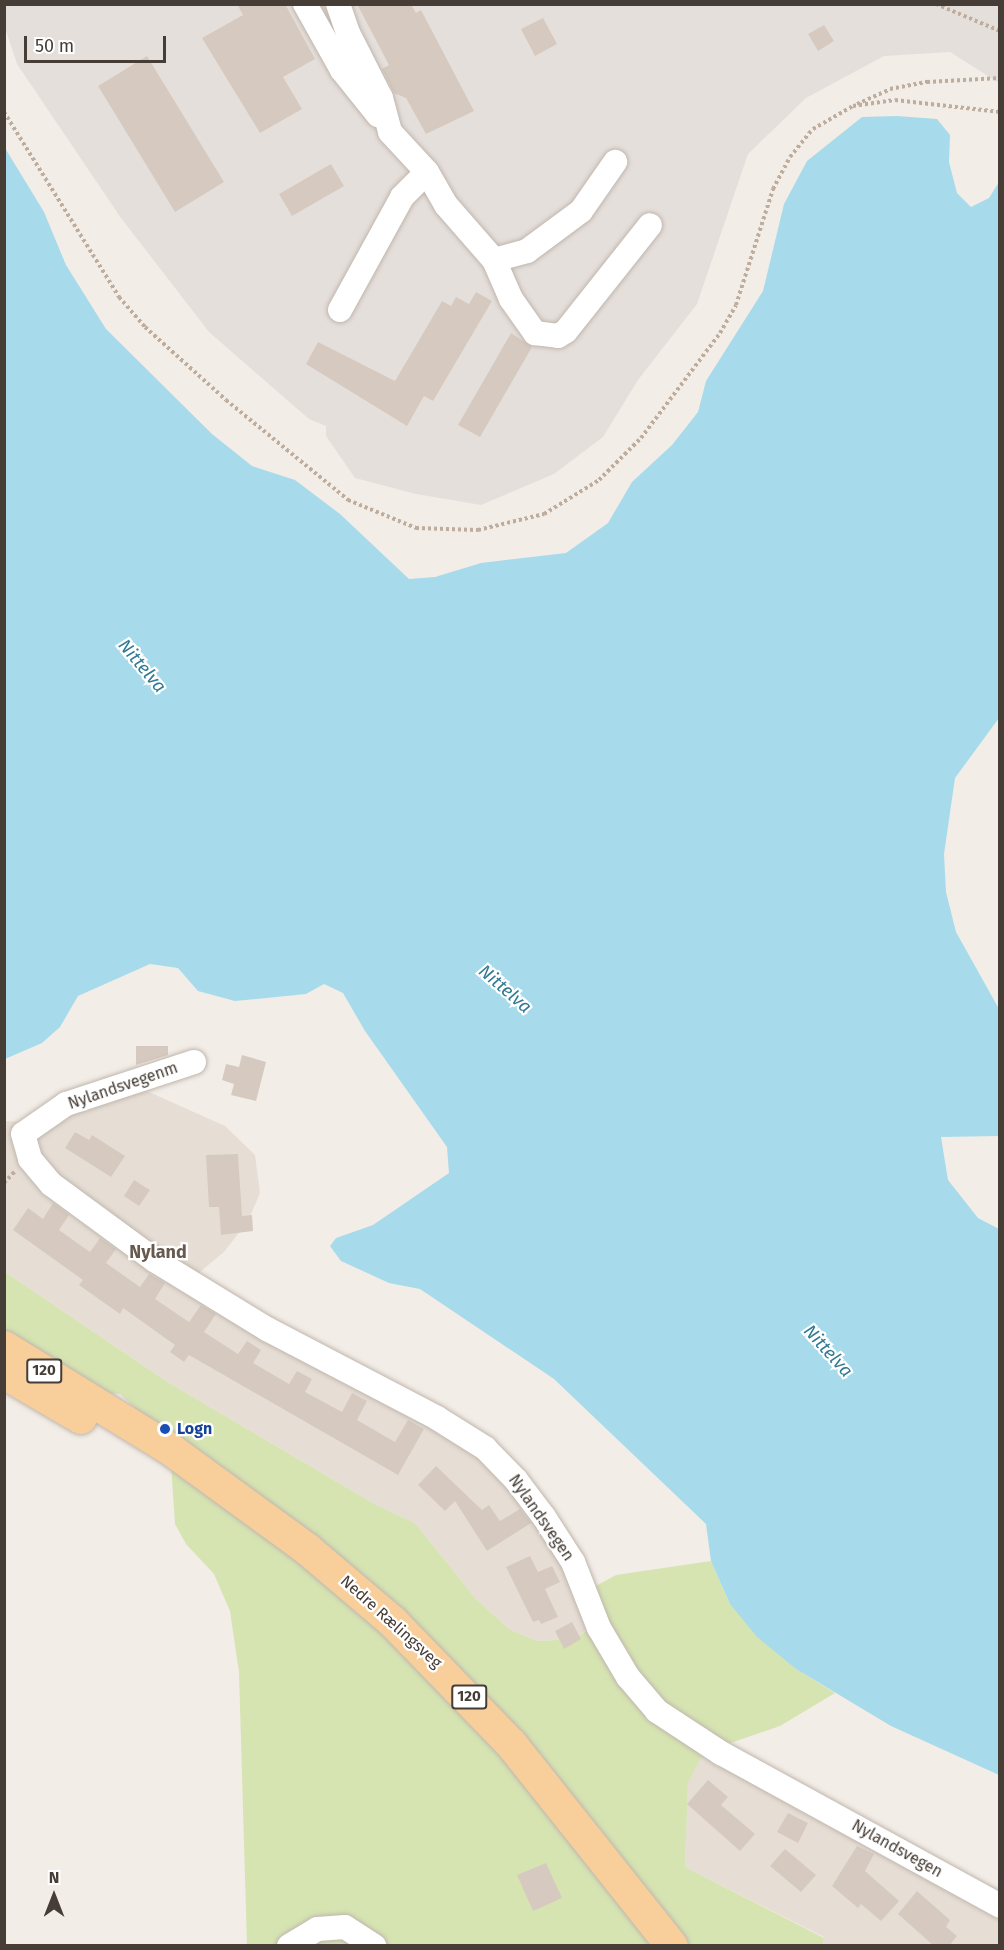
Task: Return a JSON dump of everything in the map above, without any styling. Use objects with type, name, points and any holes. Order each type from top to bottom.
[{"type":"main road","name":"Nedre Rælingsveg","points":[[4,1347],[170,1449],[338,1574],[450,1676],[546,1785],[672,1946]]},
{"type":"main road","name":"Nedre Rælingsveg","points":[[4,1373],[122,1440],[224,1490]]},
{"type":"street","points":[[305,4],[342,70],[390,132],[427,172],[446,206],[494,260],[523,319],[535,333],[558,336],[566,331],[650,225]]},
{"type":"street","points":[[338,4],[348,33],[381,98],[390,132]]},
{"type":"street","points":[[494,260],[527,251],[581,211],[615,162]]},
{"type":"street","points":[[340,310],[402,197],[427,172]]},
{"type":"street","name":"Nylandsvegenm","points":[[23,1134],[66,1104],[194,1062]]},
{"type":"street","name":"Nylandsvegen","points":[[23,1134],[30,1159],[51,1184],[156,1261],[267,1329],[437,1418],[485,1448],[516,1480],[544,1517],[573,1562],[598,1628],[628,1677],[657,1711],[722,1753],[999,1906]]},
{"type":"street","points":[[289,1946],[317,1929],[345,1927],[374,1946]]},
{"type":"path","points":[[936,4],[999,31]]},
{"type":"path","points":[[4,112],[119,297],[145,327],[234,407],[348,500],[416,528],[478,530],[544,514],[599,480],[641,438],[686,382],[736,305],[773,189],[790,157],[813,129],[853,106],[890,89],[918,84],[999,78]]},
{"type":"path","points":[[853,106],[895,100],[999,112]]},
{"type":"shaded area","points":[[5,4],[999,5],[999,83],[950,52],[884,56],[806,98],[748,154],[697,304],[638,380],[603,437],[554,474],[481,505],[416,494],[355,478],[326,436],[326,426],[309,419],[209,332],[121,218],[17,64],[5,28]]},
{"type":"shaded area","points":[[129,1083],[225,1126],[255,1155],[260,1193],[248,1221],[224,1252],[195,1276],[488,1462],[546,1527],[589,1628],[574,1639],[537,1641],[509,1629],[476,1599],[415,1523],[376,1505],[166,1381],[5,1272],[5,1121],[20,1122]]},
{"type":"shaded area","points":[[704,1752],[966,1894],[999,1919],[999,1945],[823,1945],[824,1937],[685,1867],[688,1782]]},
{"type":"green space","points":[[5,1272],[166,1381],[376,1505],[415,1523],[476,1599],[509,1629],[537,1641],[574,1639],[589,1629],[576,1597],[616,1575],[711,1561],[730,1604],[796,1669],[835,1693],[780,1726],[704,1752],[688,1783],[685,1867],[824,1938],[823,1945],[247,1945],[239,1672],[230,1611],[214,1574],[186,1544],[175,1524],[171,1464],[139,1412],[120,1394],[83,1393],[5,1373]]},
{"type":"water","name":"Nittelva","points":[[897,116],[937,119],[950,135],[949,162],[957,193],[971,207],[989,198],[999,182],[999,718],[955,778],[944,854],[946,892],[956,932],[999,1009],[999,1136],[941,1137],[948,1180],[978,1218],[999,1229],[999,1775],[891,1726],[796,1669],[757,1637],[730,1604],[711,1561],[706,1524],[554,1379],[420,1289],[389,1283],[341,1261],[330,1246],[336,1238],[373,1225],[449,1173],[447,1147],[365,1031],[343,993],[324,984],[306,994],[235,1001],[198,991],[178,968],[150,964],[78,996],[60,1027],[42,1043],[5,1059],[5,148],[44,212],[66,265],[106,329],[212,434],[252,466],[295,480],[340,514],[409,579],[435,577],[481,563],[566,553],[608,523],[632,482],[672,445],[698,412],[706,381],[763,291],[784,204],[807,161],[862,117]]},
{"type":"building","points":[[237,4],[285,4],[315,59],[283,77],[302,109],[260,133],[202,38],[243,15]]},
{"type":"building","points":[[357,4],[411,4],[416,13],[421,10],[474,111],[426,134],[406,98],[394,93],[382,69],[389,65]]},
{"type":"building","points":[[543,18],[557,44],[535,56],[521,29]]},
{"type":"building","points":[[824,25],[834,41],[818,51],[808,34]]},
{"type":"building","points":[[147,56],[224,182],[175,212],[98,86]]},
{"type":"building","points":[[331,164],[344,186],[292,216],[279,194]]},
{"type":"building","points":[[476,292],[492,301],[433,401],[424,396],[407,426],[306,364],[318,342],[395,381],[442,301],[451,306],[456,297],[469,304]]},
{"type":"building","points":[[511,333],[532,347],[480,437],[458,425]]},
{"type":"building","points":[[136,1046],[168,1046],[168,1055],[136,1065]]},
{"type":"building","points":[[242,1055],[266,1062],[256,1101],[231,1095],[234,1084],[222,1080],[226,1064],[239,1067]]},
{"type":"building","points":[[75,1132],[89,1140],[92,1135],[125,1156],[111,1177],[65,1148]]},
{"type":"building","points":[[238,1154],[242,1216],[252,1215],[253,1231],[221,1235],[219,1207],[209,1207],[206,1155]]},
{"type":"building","points":[[134,1180],[150,1190],[139,1206],[124,1196]]},
{"type":"building","points":[[53,1203],[69,1215],[59,1230],[90,1252],[100,1238],[116,1249],[106,1263],[140,1287],[149,1274],[165,1283],[155,1299],[189,1322],[201,1305],[216,1314],[204,1332],[238,1354],[247,1341],[261,1350],[253,1363],[289,1384],[297,1371],[312,1379],[305,1392],[342,1412],[352,1393],[367,1401],[357,1420],[395,1442],[408,1420],[424,1429],[398,1475],[189,1355],[184,1362],[170,1352],[175,1345],[123,1308],[120,1314],[79,1285],[83,1280],[13,1230],[28,1208],[43,1219]]},
{"type":"building","points":[[436,1466],[482,1510],[489,1505],[500,1521],[520,1509],[531,1523],[487,1551],[455,1501],[445,1511],[418,1485]]},
{"type":"building","points":[[530,1556],[538,1572],[552,1566],[560,1582],[545,1589],[558,1617],[541,1624],[539,1620],[533,1622],[506,1567]]},
{"type":"building","points":[[572,1622],[581,1639],[564,1649],[555,1631]]},
{"type":"building","points":[[708,1780],[728,1797],[721,1805],[755,1834],[740,1851],[687,1804]]},
{"type":"building","points":[[788,1813],[808,1823],[798,1843],[777,1832]]},
{"type":"building","points":[[857,1846],[874,1854],[865,1871],[899,1901],[881,1921],[861,1904],[858,1908],[832,1886]]},
{"type":"building","points":[[785,1849],[816,1875],[801,1892],[770,1866]]},
{"type":"building","points":[[546,1863],[562,1898],[533,1911],[517,1875]]},
{"type":"building","points":[[917,1891],[950,1920],[946,1927],[957,1936],[949,1946],[934,1946],[898,1914]]},
{"type":"place","name":"Logn","points":[[165,1429]]},
{"type":"district","name":"Nyland","points":[[158,1252]]}]
